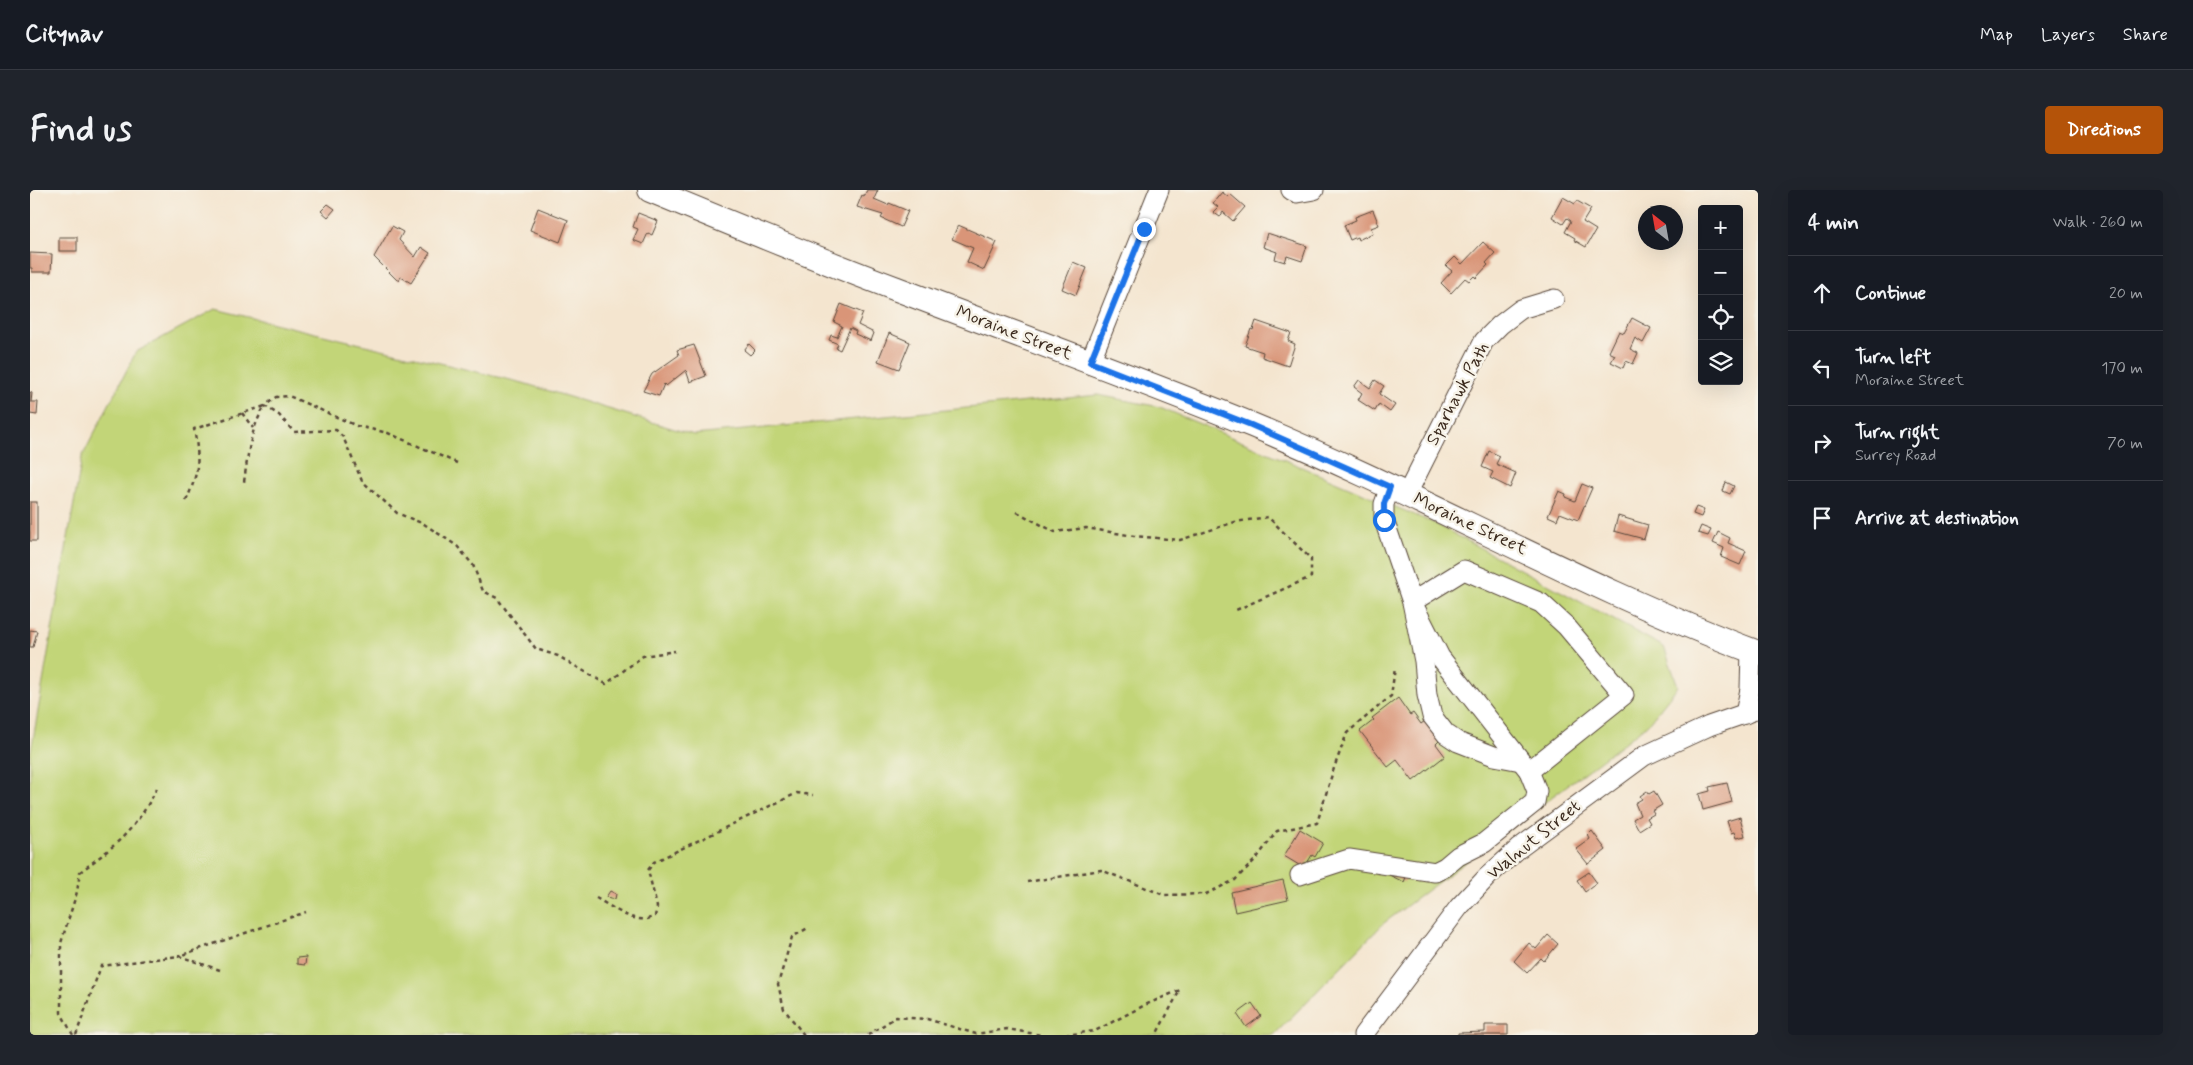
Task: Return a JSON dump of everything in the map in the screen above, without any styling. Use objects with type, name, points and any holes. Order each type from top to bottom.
[{"type":"main road","name":"Moraine Street","points":[[650,190],[888,286],[1251,425],[1399,491],[1645,608],[1755,652]]},
{"type":"street","points":[[1090,362],[1159,190]]},
{"type":"street","points":[[1291,190],[1297,192],[1314,190]]},
{"type":"street","name":"Sparhawk Path","points":[[1412,602],[1384,520],[1384,504],[1399,491],[1484,341],[1500,324],[1521,309],[1554,299]]},
{"type":"street","points":[[1412,602],[1464,570],[1541,603],[1566,626],[1624,695],[1525,766]]},
{"type":"street","points":[[1412,602],[1432,716],[1446,734],[1458,742],[1525,766]]},
{"type":"street","points":[[1300,875],[1349,859],[1426,871],[1440,870],[1458,856],[1484,843],[1535,802],[1537,792],[1525,766],[1440,657],[1412,602]]},
{"type":"street","points":[[1752,711],[1750,689],[1755,652]]},
{"type":"street","name":"Walnut Street","points":[[1363,1035],[1459,906],[1488,876],[1512,855],[1625,768],[1644,756],[1709,726],[1752,711]]},
{"type":"path","points":[[244,482],[253,428],[265,406],[276,397],[289,396],[357,426],[388,434],[457,463]]},
{"type":"path","points":[[186,501],[196,478],[199,454],[194,429],[265,406],[279,415],[294,432],[336,430],[343,437],[362,481],[397,513],[424,524],[457,546],[473,565],[483,590],[496,598],[536,649],[558,656],[606,684],[643,656],[675,651]]},
{"type":"path","points":[[242,413],[253,428]]},
{"type":"path","points":[[1017,512],[1055,532],[1086,528],[1134,536],[1180,540],[1235,522],[1268,517],[1312,559],[1311,577],[1236,610]]},
{"type":"path","points":[[1027,882],[1101,870],[1164,895],[1206,894],[1234,880],[1256,859],[1277,830],[1317,823],[1347,733],[1391,696],[1395,668]]},
{"type":"path","points":[[75,1035],[61,1013],[61,943],[78,892],[80,872],[120,842],[145,811],[157,788]]},
{"type":"path","points":[[596,898],[634,919],[648,920],[655,916],[656,907],[648,870],[654,862],[797,793],[812,796]]},
{"type":"path","points":[[75,1035],[101,966],[179,956],[306,912]]},
{"type":"path","points":[[804,1035],[784,1009],[778,984],[792,937],[808,928]]},
{"type":"path","points":[[179,956],[220,970]]},
{"type":"path","points":[[1065,1035],[1094,1032],[1145,1005],[1180,990],[1156,1035]]},
{"type":"path","points":[[868,1035],[896,1017],[927,1019],[976,1034],[1007,1029],[1040,1035]]},
{"type":"green space","points":[[215,309],[523,383],[694,435],[1098,395],[1160,407],[1436,524],[1664,647],[1678,686],[1646,726],[1384,923],[1274,1035],[30,1035],[30,757],[82,457],[136,352]]},
{"type":"building","points":[[867,190],[878,190],[874,199],[908,211],[901,227],[881,218],[883,215],[857,207],[862,195],[864,196]]},
{"type":"building","points":[[1222,192],[1228,197],[1230,194],[1245,207],[1233,221],[1223,212],[1220,217],[1213,212],[1218,207],[1213,203]]},
{"type":"building","points":[[1563,197],[1575,204],[1577,201],[1591,209],[1583,222],[1596,230],[1586,247],[1565,232],[1571,221],[1567,218],[1563,224],[1552,217]]},
{"type":"building","points":[[328,204],[335,209],[328,217],[321,211]]},
{"type":"building","points":[[538,208],[568,220],[560,242],[530,230]]},
{"type":"building","points":[[1373,210],[1379,225],[1371,228],[1373,233],[1358,240],[1357,237],[1350,240],[1344,225],[1356,220],[1355,217]]},
{"type":"building","points":[[638,213],[658,221],[652,235],[648,233],[643,244],[633,240],[638,229],[633,227]]},
{"type":"building","points":[[958,225],[997,242],[984,270],[967,262],[973,248],[952,239]]},
{"type":"building","points":[[392,226],[403,232],[399,240],[415,257],[421,247],[430,253],[411,283],[401,277],[398,281],[374,257]]},
{"type":"building","points":[[1267,233],[1307,246],[1302,261],[1287,256],[1285,262],[1275,259],[1277,252],[1263,247]]},
{"type":"building","points":[[59,237],[77,237],[77,251],[59,251]]},
{"type":"building","points":[[1483,242],[1495,253],[1486,263],[1488,265],[1476,278],[1474,276],[1469,281],[1465,278],[1451,293],[1441,283],[1452,271],[1446,266],[1455,257],[1462,264]]},
{"type":"building","points":[[30,253],[52,254],[51,272],[32,272],[32,268],[30,268]]},
{"type":"building","points":[[1073,262],[1087,268],[1076,295],[1062,289]]},
{"type":"building","points":[[841,304],[863,313],[858,325],[874,333],[871,341],[855,334],[856,331],[850,328],[840,350],[836,348],[838,344],[829,340],[831,335],[837,337],[842,326],[834,322]]},
{"type":"building","points":[[1632,318],[1651,328],[1643,343],[1635,338],[1630,349],[1638,353],[1633,364],[1626,361],[1623,368],[1611,362],[1615,355],[1609,352],[1619,331],[1624,333]]},
{"type":"building","points":[[1256,321],[1291,333],[1288,341],[1295,344],[1288,366],[1262,357],[1263,352],[1245,346]]},
{"type":"building","points":[[889,333],[910,342],[899,369],[878,361]]},
{"type":"building","points":[[749,344],[755,350],[750,355],[744,350]]},
{"type":"building","points":[[694,345],[706,376],[690,382],[686,370],[666,386],[664,384],[659,396],[643,391],[652,374],[679,355],[677,350]]},
{"type":"building","points":[[1359,380],[1370,388],[1375,380],[1384,386],[1379,394],[1395,405],[1390,412],[1379,404],[1375,411],[1358,400],[1362,393],[1354,387]]},
{"type":"building","points":[[30,392],[32,393],[31,402],[38,402],[37,415],[30,414]]},
{"type":"building","points":[[1489,451],[1500,456],[1496,464],[1516,473],[1510,488],[1490,478],[1493,472],[1482,467]]},
{"type":"building","points":[[1726,482],[1734,486],[1730,494],[1723,491]]},
{"type":"building","points":[[1582,484],[1592,488],[1578,520],[1560,513],[1557,520],[1548,516],[1559,491],[1566,494],[1565,497],[1575,501]]},
{"type":"building","points":[[30,502],[37,502],[37,541],[30,541]]},
{"type":"building","points":[[1696,507],[1704,510],[1701,517],[1693,514]]},
{"type":"building","points":[[1618,516],[1648,525],[1644,539],[1614,531]]},
{"type":"building","points":[[1701,526],[1711,530],[1708,536],[1698,533]]},
{"type":"building","points":[[1718,532],[1730,538],[1728,543],[1746,551],[1740,565],[1721,557],[1724,548],[1713,543]]},
{"type":"building","points":[[30,630],[37,631],[33,647],[30,647]]},
{"type":"building","points":[[1398,698],[1410,715],[1413,713],[1421,724],[1425,721],[1440,740],[1436,744],[1445,756],[1413,781],[1397,760],[1388,767],[1360,731],[1374,720],[1372,718]]},
{"type":"building","points":[[1727,783],[1732,802],[1703,810],[1699,794],[1710,791],[1709,787]]},
{"type":"building","points":[[1647,791],[1649,794],[1654,791],[1662,805],[1652,811],[1654,814],[1647,818],[1650,823],[1639,830],[1633,819],[1640,815],[1635,803],[1642,799],[1640,796]]},
{"type":"building","points":[[1740,817],[1745,836],[1736,838],[1734,832],[1731,833],[1727,821]]},
{"type":"building","points":[[1300,829],[1323,843],[1315,857],[1312,855],[1304,868],[1284,856]]},
{"type":"building","points":[[1592,831],[1606,850],[1588,864],[1576,849],[1590,839],[1588,835]]},
{"type":"building","points":[[1392,869],[1407,875],[1404,882],[1389,875]]},
{"type":"building","points":[[1589,872],[1597,883],[1585,892],[1577,880]]},
{"type":"building","points":[[1283,880],[1288,900],[1235,912],[1231,892]]},
{"type":"building","points":[[610,891],[616,894],[615,899],[606,897]]},
{"type":"building","points":[[1548,935],[1558,944],[1544,961],[1541,958],[1527,973],[1514,961],[1529,943],[1536,949]]},
{"type":"building","points":[[306,957],[305,965],[297,964],[297,958]]},
{"type":"building","points":[[1252,1003],[1261,1016],[1246,1027],[1237,1014]]},
{"type":"building","points":[[1485,1025],[1508,1025],[1508,1035],[1458,1035],[1458,1033],[1485,1032]]},
{"type":"route","points":[[1144,229],[1090,362],[1251,425],[1352,468],[1390,487],[1384,504],[1384,520]]}]
